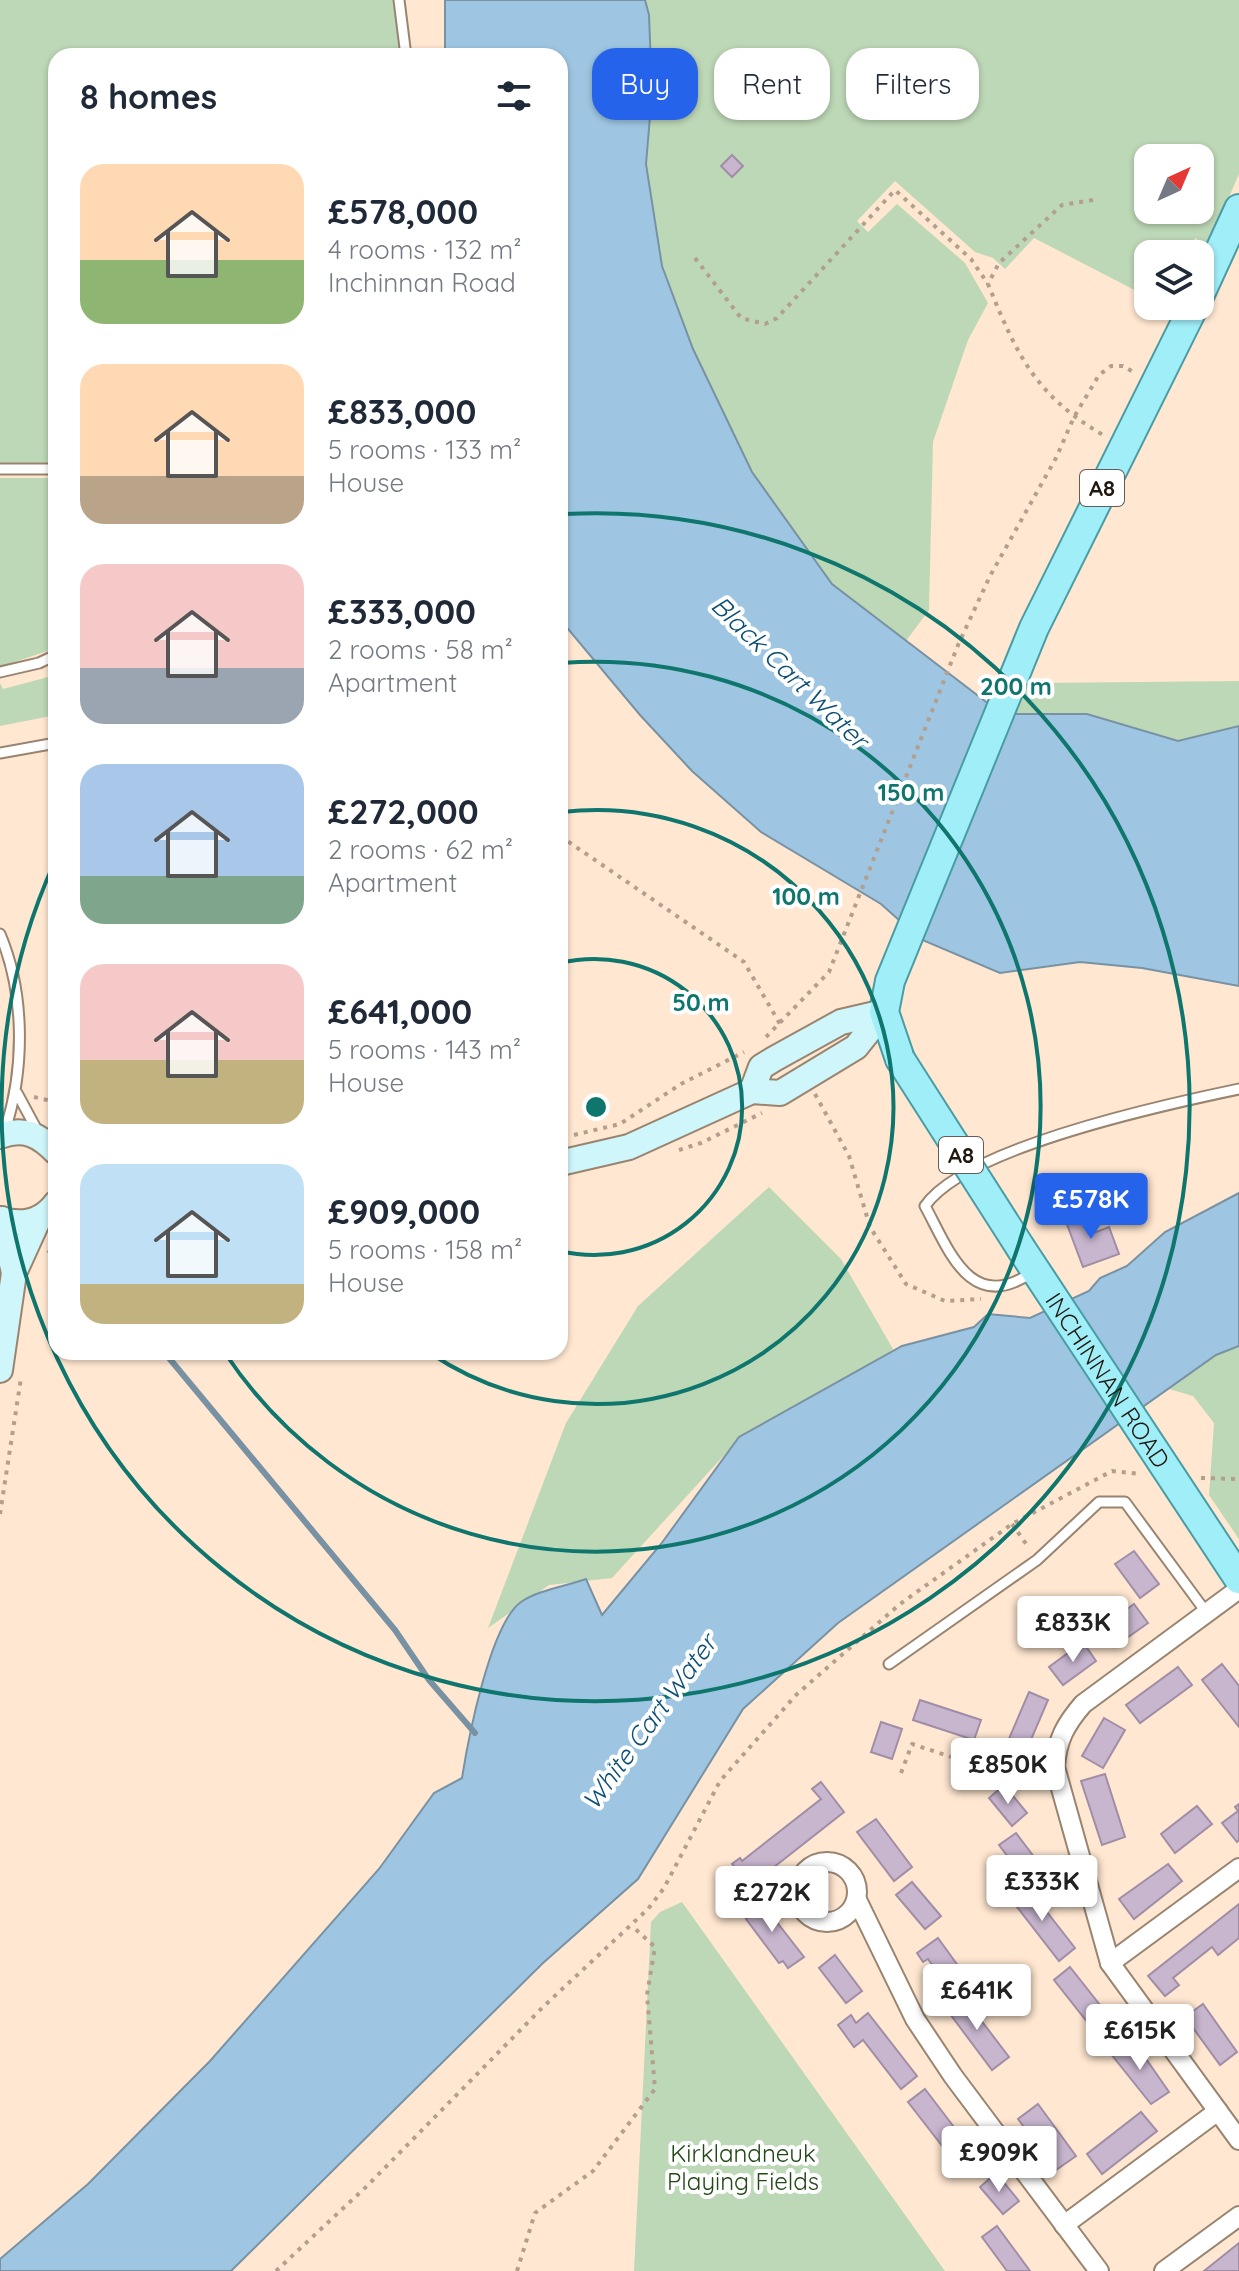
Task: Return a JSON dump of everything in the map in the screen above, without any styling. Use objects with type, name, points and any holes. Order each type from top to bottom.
[{"type":"main road","points":[[1214,263],[1239,209]]},
{"type":"main road","name":"A8","points":[[884,1012],[895,969],[1014,672],[1187,320]]},
{"type":"main road","name":"INCHINNAN ROAD","points":[[884,1012],[900,1059],[1239,1579]]},
{"type":"street","points":[[568,1161],[629,1147],[752,1091],[761,1067],[774,1059],[841,1022],[884,1012]]},
{"type":"street","points":[[2,1135],[16,1132],[48,1144]]},
{"type":"street","points":[[1,1219],[14,1223],[48,1211]]},
{"type":"street","points":[[0,1370],[14,1273],[48,1211]]},
{"type":"street","points":[[1,1219],[14,1273]]},
{"type":"street","points":[[1239,1589],[1083,1704],[1066,1723],[1057,1744],[1055,1762],[1061,1794],[1110,1963],[1239,2140]]},
{"type":"street","points":[[1110,1963],[1239,1868]]},
{"type":"street","points":[[857,1900],[915,2019],[1099,2271]]},
{"type":"street","points":[[1064,2225],[1218,2111]]},
{"type":"street","points":[[1164,2271],[1239,2216]]},
{"type":"lane","points":[[399,0],[405,48]]},
{"type":"lane","points":[[0,469],[48,469]]},
{"type":"lane","points":[[0,672],[48,659]]},
{"type":"lane","points":[[0,753],[48,744]]},
{"type":"lane","points":[[0,934],[10,958],[19,1012],[17,1093],[2,1135]]},
{"type":"lane","points":[[1036,1270],[1023,1279],[989,1288],[974,1281],[958,1265],[925,1206],[953,1180],[997,1158],[1092,1124],[1239,1089]]},
{"type":"lane","points":[[17,1093],[48,1144]]},
{"type":"lane","points":[[889,1664],[1037,1560],[1099,1502],[1125,1502],[1206,1612]]},
{"type":"path","points":[[695,258],[741,318],[765,324],[777,318],[895,190],[971,259],[988,284],[1026,369],[1074,417],[1122,447]]},
{"type":"path","points":[[988,284],[999,263],[1062,205],[1093,200]]},
{"type":"path","points":[[763,1040],[829,972],[958,645],[990,576],[1056,458],[1074,417],[1099,375],[1111,366],[1123,366],[1143,377]]},
{"type":"path","points":[[568,841],[744,962],[780,1024]]},
{"type":"path","points":[[568,1137],[620,1124],[681,1084],[751,1047]]},
{"type":"path","points":[[807,1083],[849,1156],[870,1227],[906,1284],[945,1301],[994,1298]]},
{"type":"path","points":[[276,2271],[367,2186],[544,2006],[632,1926],[664,1888],[720,1781],[796,1695],[900,1604],[1012,1524],[1112,1471],[1174,1478],[1239,1479]]},
{"type":"path","points":[[1012,1524],[1037,1560]]},
{"type":"path","points":[[901,1773],[912,1744],[1000,1773],[1017,1763],[1055,1762]]},
{"type":"path","points":[[517,2271],[535,2213],[593,2171],[655,2089],[647,1995],[655,1947],[632,1926]]},
{"type":"green space","points":[[0,0],[394,0],[400,48],[48,48],[48,466],[0,466]]},
{"type":"green space","points":[[645,0],[1239,0],[1239,174],[1211,240],[1134,240],[1134,290],[1034,238],[1005,269],[993,258],[975,252],[895,181],[857,221],[868,232],[897,204],[965,263],[988,303],[968,340],[933,442],[929,610],[906,641],[832,584],[752,472],[693,349],[662,266],[646,164],[650,120],[698,120],[698,48],[650,48]]},
{"type":"green space","points":[[0,478],[48,478],[48,651],[0,667]]},
{"type":"green space","points":[[48,677],[48,717],[0,726],[0,683],[3,689]]},
{"type":"green space","points":[[1028,679],[1038,683],[1239,681],[1239,726],[1178,741],[1087,714],[1010,715]]},
{"type":"green space","points":[[769,1187],[841,1259],[893,1349],[862,1374],[727,1452],[612,1578],[549,1585],[488,1628],[566,1423],[638,1306]]},
{"type":"green space","points":[[1239,1346],[1239,1539],[1209,1495],[1214,1423],[1193,1396],[1169,1389],[1216,1355]]},
{"type":"green space","name":"Kirklandneuk Playing Fields","points":[[682,1902],[945,2271],[634,2271],[651,1922],[660,1912]]},
{"type":"water","name":"Black Cart Water","points":[[445,0],[645,0],[650,48],[592,48],[592,120],[650,120],[646,164],[662,266],[693,349],[752,472],[832,584],[1002,714],[1087,714],[1178,741],[1239,726],[1239,986],[1142,968],[1080,962],[1000,973],[920,939],[881,904],[761,832],[692,771],[568,629],[568,48],[445,48]]},
{"type":"water","name":"White Cart Water","points":[[1239,1193],[1239,1346],[1216,1355],[838,1623],[743,1709],[638,1879],[543,1963],[231,2271],[0,2271],[0,2259],[88,2184],[210,2061],[379,1869],[434,1793],[462,1778],[475,1711],[490,1657],[510,1614],[521,1602],[544,1591],[586,1579],[602,1615],[661,1544],[739,1437],[902,1346],[974,1327],[988,1314],[1030,1318],[1089,1291],[1100,1278],[1127,1266],[1165,1232]]},
{"type":"building","points":[[732,155],[743,166],[732,177],[721,166]]},
{"type":"building","points":[[1083,1213],[1091,1234],[1109,1227],[1119,1254],[1083,1267],[1065,1219]]},
{"type":"building","points":[[1134,1551],[1159,1584],[1140,1598],[1115,1564]]},
{"type":"building","points":[[1134,1604],[1148,1623],[1114,1647],[1101,1629]]},
{"type":"building","points":[[1083,1642],[1096,1661],[1063,1685],[1049,1667]]},
{"type":"building","points":[[1222,1664],[1239,1686],[1239,1727],[1202,1680]]},
{"type":"building","points":[[1178,1667],[1192,1685],[1140,1723],[1126,1705]]},
{"type":"building","points":[[1029,1692],[1048,1700],[1024,1756],[1005,1748]]},
{"type":"building","points":[[920,1700],[981,1720],[974,1740],[913,1720]]},
{"type":"building","points":[[1104,1718],[1125,1730],[1103,1768],[1082,1756]]},
{"type":"building","points":[[881,1722],[902,1729],[892,1759],[871,1752]]},
{"type":"building","points":[[1105,1774],[1125,1837],[1102,1845],[1081,1781]]},
{"type":"building","points":[[821,1782],[844,1812],[750,1886],[732,1864],[740,1858],[742,1861],[821,1799],[812,1789]]},
{"type":"building","points":[[1004,1785],[1027,1813],[1012,1826],[989,1798]]},
{"type":"building","points":[[1239,1804],[1237,1842],[1222,1823],[1238,1811],[1235,1807]]},
{"type":"building","points":[[1197,1806],[1212,1824],[1175,1853],[1161,1834]]},
{"type":"building","points":[[876,1819],[912,1867],[894,1881],[857,1832]]},
{"type":"building","points":[[1016,1833],[1038,1862],[1022,1875],[999,1845]]},
{"type":"building","points":[[1168,1864],[1182,1881],[1134,1919],[1119,1899]]},
{"type":"building","points":[[912,1882],[941,1916],[925,1929],[896,1895]]},
{"type":"building","points":[[1026,1885],[1075,1948],[1059,1961],[1010,1898]]},
{"type":"building","points":[[758,1898],[804,1957],[788,1968],[783,1961],[779,1963],[746,1919],[749,1917],[743,1909]]},
{"type":"building","points":[[1239,1904],[1239,1938],[1218,1955],[1212,1947],[1173,1978],[1179,1985],[1165,1996],[1148,1976]]},
{"type":"building","points":[[938,1938],[964,1974],[947,1986],[928,1959],[923,1962],[917,1953]]},
{"type":"building","points":[[835,1955],[862,1991],[846,2003],[819,1968]]},
{"type":"building","points":[[1070,1967],[1119,2029],[1103,2042],[1054,1980]]},
{"type":"building","points":[[961,1994],[1009,2057],[992,2070],[944,2006]]},
{"type":"building","points":[[1203,2004],[1237,2052],[1220,2065],[1185,2017]]},
{"type":"building","points":[[868,2013],[917,2076],[901,2089],[863,2040],[854,2047],[838,2025],[851,2015],[856,2023]]},
{"type":"building","points":[[1133,2040],[1169,2092],[1151,2104],[1111,2054]]},
{"type":"building","points":[[925,2089],[973,2152],[957,2165],[908,2102]]},
{"type":"building","points":[[1038,2104],[1076,2156],[1056,2170],[1018,2119]]},
{"type":"building","points":[[1141,2112],[1157,2131],[1102,2174],[1087,2154]]},
{"type":"building","points":[[996,2173],[1019,2201],[1003,2214],[980,2187]]},
{"type":"building","points":[[997,2226],[1030,2271],[1007,2271],[982,2237]]},
{"type":"building","points":[[1239,2243],[1239,2271],[1204,2271]]},
{"type":"waterway","points":[[171,1360],[395,1630],[429,1680],[475,1733]]}]
